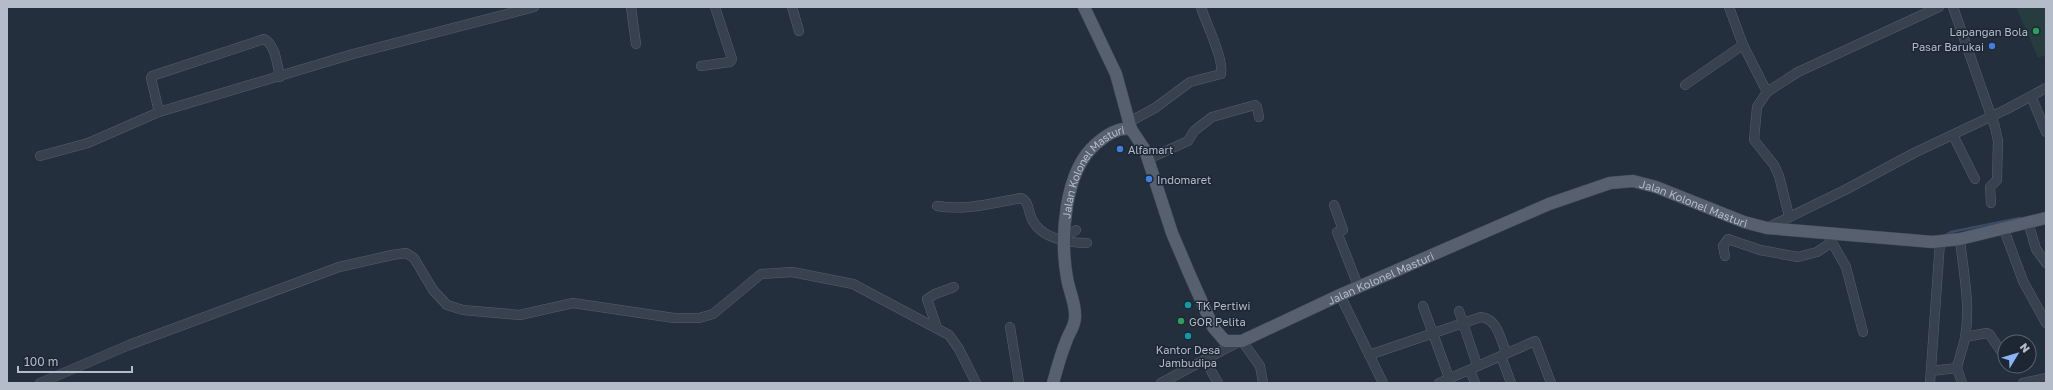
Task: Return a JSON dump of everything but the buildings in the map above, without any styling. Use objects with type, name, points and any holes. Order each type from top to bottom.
[{"type":"main road","points":[[1084,7],[1116,74],[1130,126]]},
{"type":"main road","name":"Jalan Kolonel Masturi","points":[[1053,383],[1069,334],[1074,327],[1076,315],[1066,274],[1064,239],[1069,192],[1073,178],[1082,160],[1091,148],[1110,134],[1130,126],[1145,150],[1172,233],[1210,321],[1218,335],[1225,340],[1240,342],[1340,296],[1549,204],[1610,182],[1633,181],[1656,187],[1744,222],[1767,228],[1829,237],[1940,242],[1960,239],[2046,218]]},
{"type":"street","points":[[40,156],[71,149],[88,143],[159,112],[353,54],[534,7]]},
{"type":"street","points":[[631,7],[636,44]]},
{"type":"street","points":[[701,66],[730,62],[732,58],[715,7]]},
{"type":"street","points":[[792,7],[799,30]]},
{"type":"street","points":[[1130,126],[1190,82],[1220,74],[1222,68],[1201,7]]},
{"type":"street","points":[[1789,216],[1779,176],[1774,165],[1754,140],[1756,107],[1768,92],[1798,72],[1939,7]]},
{"type":"street","points":[[1953,7],[1992,116],[1998,141],[1997,180],[1990,187],[1991,203]]},
{"type":"street","points":[[1732,8],[1743,45],[1768,92]]},
{"type":"street","points":[[159,112],[151,78],[152,76],[264,39],[269,42],[272,47],[280,77]]},
{"type":"street","points":[[1685,85],[1743,45]]},
{"type":"street","points":[[1767,228],[2046,88]]},
{"type":"street","points":[[2031,96],[2046,132]]},
{"type":"street","points":[[1148,159],[1188,141],[1198,127],[1220,114],[1255,105],[1257,107],[1259,117]]},
{"type":"street","points":[[1953,135],[1974,179]]},
{"type":"street","points":[[937,206],[949,208],[977,207],[1021,198],[1027,202],[1033,221],[1042,232],[1064,239],[1087,243]]},
{"type":"street","points":[[1334,205],[1344,230],[1337,232],[1359,288]]},
{"type":"street","points":[[2028,222],[2036,249],[2046,262]]},
{"type":"street","points":[[2003,228],[2024,281],[2046,323]]},
{"type":"street","points":[[1064,239],[1076,230]]},
{"type":"street","points":[[1725,256],[1722,246],[1728,239],[1760,250],[1798,257],[1817,252],[1829,237],[1846,266],[1863,332]]},
{"type":"street","points":[[1960,239],[1967,294],[1965,337],[1957,368],[1962,383]]},
{"type":"street","points":[[1930,383],[1940,242]]},
{"type":"street","points":[[40,383],[129,346],[339,267],[392,254],[406,253],[414,258],[433,290],[447,305],[463,310],[520,315],[573,303],[674,318],[698,318],[713,314],[761,274],[792,272],[853,284],[937,328],[953,339],[976,383]]},
{"type":"street","points":[[937,328],[927,299],[935,294],[954,287]]},
{"type":"street","points":[[1340,296],[1383,383]]},
{"type":"street","points":[[1423,306],[1448,375]]},
{"type":"street","points":[[1459,311],[1476,362]]},
{"type":"street","points":[[1369,355],[1481,317],[1490,319],[1497,328],[1511,383]]},
{"type":"street","points":[[1010,327],[1020,383]]},
{"type":"street","points":[[1965,337],[1987,332],[1997,345]]},
{"type":"street","points":[[1439,383],[1470,370],[1503,353],[1535,341],[1551,383]]},
{"type":"street","points":[[1161,383],[1240,342],[1260,366],[1263,383]]},
{"type":"street","points":[[1205,360],[1218,383]]},
{"type":"street","points":[[1931,371],[1957,368]]},
{"type":"street","points":[[1470,370],[1475,383]]},
{"type":"street","points":[[2024,383],[2046,378]]},
{"type":"green space","name":"Lapangan Bola","points":[[2016,7],[2046,7],[2046,55],[2038,58]]},
{"type":"waterway","points":[[1942,237],[1951,232],[2020,218]]},
{"type":"place","name":"Lapangan Bola","points":[[2036,31]]},
{"type":"place","name":"Pasar Barukai","points":[[1992,46]]},
{"type":"place","name":"Alfamart","points":[[1120,149]]},
{"type":"place","name":"Indomaret","points":[[1149,179]]},
{"type":"place","name":"TK Pertiwi","points":[[1188,305]]},
{"type":"place","name":"GOR Pelita","points":[[1181,321]]},
{"type":"place","name":"Kantor Desa Jambudipa","points":[[1188,336]]}]
